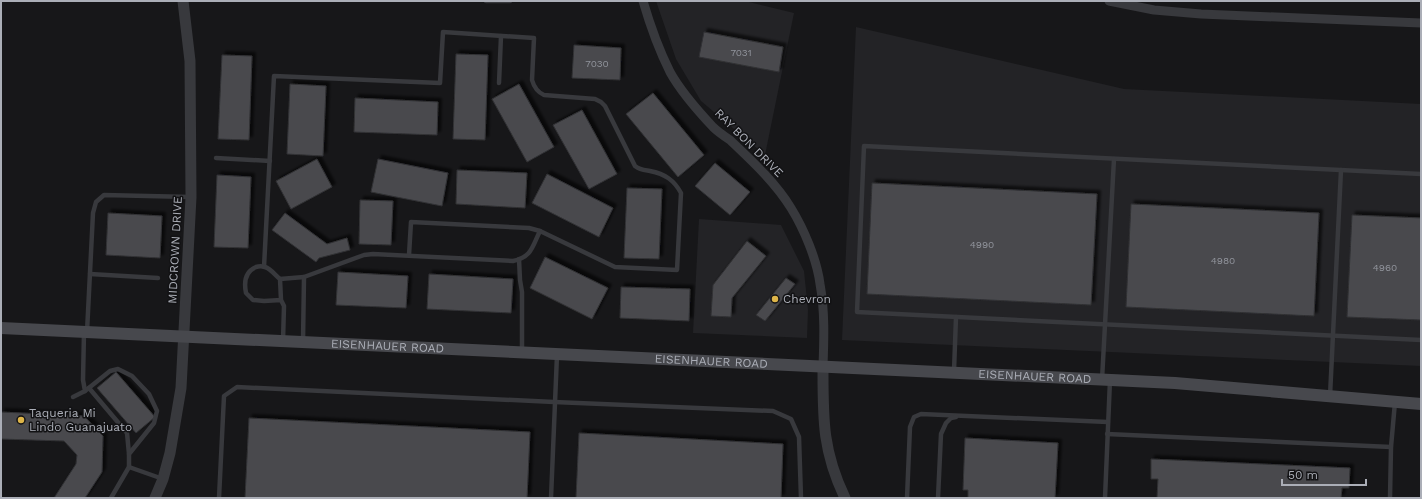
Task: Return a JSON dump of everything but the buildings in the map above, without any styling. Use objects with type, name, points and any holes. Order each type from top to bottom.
[{"type":"main road","name":"EISENHAUER ROAD","points":[[1,328],[1106,380],[1228,387],[1421,404]]},
{"type":"street","name":"MIDCROWN DRIVE","points":[[155,498],[163,479],[174,436],[181,388],[184,337],[191,198],[190,61],[183,1]]},
{"type":"street","name":"RAY BON DRIVE","points":[[643,1],[664,57],[675,79],[692,102],[714,127],[764,173],[790,208],[803,233],[814,261],[820,283],[824,338],[823,422],[826,442],[832,468],[844,498]]},
{"type":"street","points":[[1109,1],[1154,10],[1209,14],[1421,23]]},
{"type":"lane","points":[[486,1],[510,1]]},
{"type":"lane","points":[[264,267],[274,76],[440,83],[443,32],[534,38],[532,80],[533,86],[539,93],[544,95],[595,99],[601,102],[605,106],[635,166],[638,169],[660,173],[667,177],[675,183],[681,193],[677,270],[615,267],[540,231],[528,228],[411,222],[409,256]]},
{"type":"lane","points":[[499,83],[501,36]]},
{"type":"lane","points":[[1421,174],[864,146],[857,312],[1421,340]]},
{"type":"lane","points":[[216,158],[270,161]]},
{"type":"lane","points":[[1104,498],[1108,422],[1105,324],[1114,159]]},
{"type":"lane","points":[[1330,396],[1341,170]]},
{"type":"lane","points":[[110,498],[129,467],[128,433],[87,390],[82,380],[93,213],[96,202],[104,195],[191,198]]},
{"type":"lane","points":[[280,279],[304,277],[364,255],[373,254],[513,261],[529,254],[540,231]]},
{"type":"lane","points":[[519,259],[522,292],[522,352]]},
{"type":"lane","points":[[281,300],[253,300],[246,294],[244,283],[246,274],[252,269],[260,266],[272,271],[280,279],[281,300],[284,306],[283,341]]},
{"type":"lane","points":[[90,274],[158,278]]},
{"type":"lane","points":[[303,342],[304,277]]},
{"type":"lane","points":[[954,373],[956,317]]},
{"type":"lane","points":[[551,498],[557,354]]},
{"type":"lane","points":[[74,397],[87,390],[110,371],[118,369],[132,376],[149,394],[158,411],[154,423],[129,454]]},
{"type":"lane","points":[[219,498],[224,396],[238,387],[773,411],[791,419],[799,437],[801,498]]},
{"type":"lane","points":[[1390,498],[1391,447],[1395,402]]},
{"type":"lane","points":[[907,498],[910,427],[914,417],[921,414],[1108,422]]},
{"type":"lane","points":[[938,498],[943,428],[951,418],[962,416]]},
{"type":"lane","points":[[1107,434],[1391,447]]},
{"type":"lane","points":[[129,467],[163,479]]},
{"type":"shaded area","points":[[656,1],[745,1],[794,13],[765,155],[701,101],[676,59]]},
{"type":"shaded area","points":[[856,27],[1124,89],[1421,104],[1421,366],[842,340]]},
{"type":"shaded area","points":[[699,219],[781,225],[804,271],[808,310],[807,338],[693,333]]},
{"type":"place","name":"Chevron","points":[[775,299]]},
{"type":"place","name":"Taqueria Mi Lindo Guanajuato","points":[[21,420]]}]
